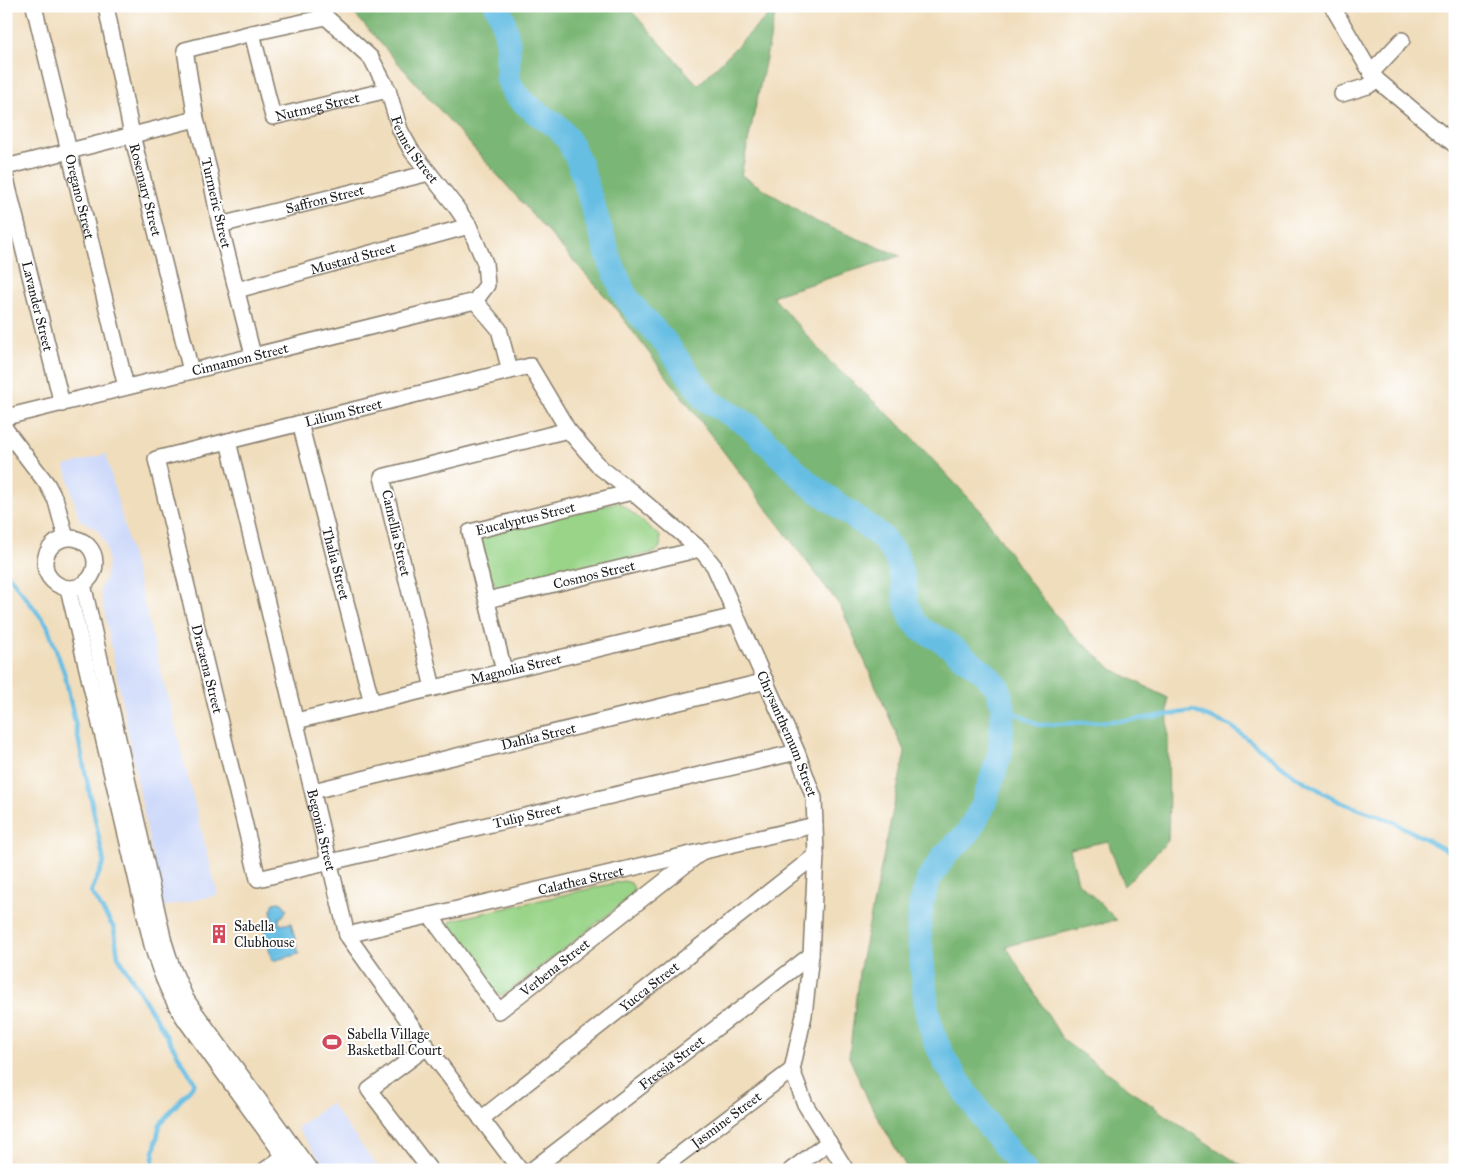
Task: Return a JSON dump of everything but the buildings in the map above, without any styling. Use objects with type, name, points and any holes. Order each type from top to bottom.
[{"type":"street","name":"Oregano Street","points":[[34,6],[126,388]]},
{"type":"street","name":"Rosemary Street","points":[[106,6],[132,135],[191,371]]},
{"type":"street","points":[[1332,6],[1374,76],[1455,145]]},
{"type":"street","points":[[252,33],[322,12]]},
{"type":"street","name":"Fennel Street","points":[[322,12],[371,58],[388,90],[400,130],[411,150],[456,206],[468,226],[485,263],[486,270],[487,285],[475,301]]},
{"type":"street","name":"Turmeric Street","points":[[252,33],[185,50],[196,119],[210,174],[220,225],[253,355]]},
{"type":"street","name":"Nutmeg Street","points":[[252,33],[274,117],[388,90]]},
{"type":"street","points":[[1342,94],[1362,88],[1374,76],[1402,40]]},
{"type":"street","points":[[6,167],[196,119]]},
{"type":"street","name":"Saffron Street","points":[[220,225],[429,174]]},
{"type":"street","name":"Lavander Street","points":[[6,179],[62,404]]},
{"type":"street","name":"Mustard Street","points":[[237,290],[468,226]]},
{"type":"street","points":[[475,301],[499,329],[510,371]]},
{"type":"street","name":"Cinnamon Street","points":[[6,418],[475,301]]},
{"type":"street","name":"Lilium Street","points":[[156,459],[530,366]]},
{"type":"street","name":"Chrysanthemum Street","points":[[530,366],[568,430],[601,468],[700,549],[714,566],[797,752],[814,798],[816,854],[811,956],[804,1015],[792,1070]]},
{"type":"street","name":"Thalia Street","points":[[300,423],[372,703]]},
{"type":"street","points":[[6,430],[46,484],[56,501],[66,538]]},
{"type":"street","name":"Camellia Street","points":[[433,688],[382,477],[568,430]]},
{"type":"street","name":"Begonia Street","points":[[228,441],[347,934],[427,1047],[520,1170]]},
{"type":"street","name":"Dracaena Street","points":[[156,459],[258,879]]},
{"type":"street","name":"Eucalyptus Street","points":[[504,671],[470,532],[632,492]]},
{"type":"street","points":[[66,538],[73,538],[86,543],[94,554],[95,568],[92,574],[75,586],[56,583],[47,573],[45,567],[45,561],[50,548],[59,540],[66,538]]},
{"type":"street","name":"Cosmos Street","points":[[487,600],[700,549]]},
{"type":"street","points":[[75,586],[172,966],[186,999],[196,1015],[289,1152],[310,1170]]},
{"type":"street","name":"Magnolia Street","points":[[296,721],[735,616]]},
{"type":"street","name":"Dahlia Street","points":[[313,792],[766,681]]},
{"type":"street","name":"Tulip Street","points":[[258,879],[797,752]]},
{"type":"street","name":"Calathea Street","points":[[347,934],[815,825]]},
{"type":"street","name":"Verbena Street","points":[[430,915],[499,1011],[702,852]]},
{"type":"street","name":"Yucca Street","points":[[481,1119],[816,854]]},
{"type":"street","name":"Freesia Street","points":[[532,1170],[811,956]]},
{"type":"street","points":[[427,1047],[369,1090],[430,1170]]},
{"type":"street","points":[[792,1070],[805,1104],[846,1170]]},
{"type":"street","name":"Jasmine Street","points":[[659,1170],[792,1070]]},
{"type":"street","points":[[791,1170],[829,1142]]},
{"type":"street","points":[[266,1170],[289,1152]]},
{"type":"street","points":[[289,1152],[294,1170]]},
{"type":"shaded area","points":[[106,454],[218,895],[162,907],[100,589],[106,576],[108,561],[106,545],[98,530],[79,519],[65,466]]},
{"type":"shaded area","points":[[330,1103],[380,1170],[328,1170],[297,1128]]},
{"type":"green space","points":[[353,6],[627,6],[698,85],[777,6],[741,175],[817,222],[900,256],[772,296],[831,363],[901,426],[981,511],[1028,580],[1068,630],[1112,669],[1168,698],[1168,841],[1124,886],[1108,841],[1070,849],[1078,882],[1117,920],[1006,946],[1063,1040],[1166,1116],[1248,1170],[908,1170],[870,1104],[849,1057],[859,972],[905,753],[841,607],[612,304],[351,10]]},
{"type":"green space","points":[[619,502],[660,536],[660,545],[655,552],[506,588],[500,589],[492,580],[482,544],[485,534]]},
{"type":"green space","points":[[624,881],[631,883],[634,889],[632,896],[508,992],[501,995],[496,994],[448,929],[449,923],[453,920]]},
{"type":"water","points":[[274,903],[282,903],[287,909],[283,916],[279,918],[280,925],[291,923],[299,954],[272,961],[264,930],[274,927],[271,910]]},
{"type":"waterway","points":[[497,6],[503,19],[508,43],[508,79],[515,94],[534,111],[558,127],[569,141],[579,162],[609,258],[624,294],[665,342],[707,400],[750,426],[809,484],[881,536],[896,556],[904,582],[906,603],[913,620],[922,630],[943,641],[985,673],[998,688],[1003,707],[1000,753],[983,806],[967,834],[945,855],[929,879],[921,904],[919,932],[927,1012],[935,1040],[946,1063],[990,1128],[1024,1170]]},
{"type":"waterway","points":[[6,572],[47,625],[65,675],[104,862],[91,892],[114,928],[118,956],[195,1083],[160,1124],[153,1157],[153,1170]]},
{"type":"waterway","points":[[1003,707],[1039,725],[1132,720],[1193,711],[1231,726],[1295,776],[1340,802],[1390,820],[1455,855]]},
{"type":"place","name":"Sabella Clubhouse","points":[[219,934]]},
{"type":"place","name":"Sabella Village Basketball Court","points":[[332,1042]]}]
